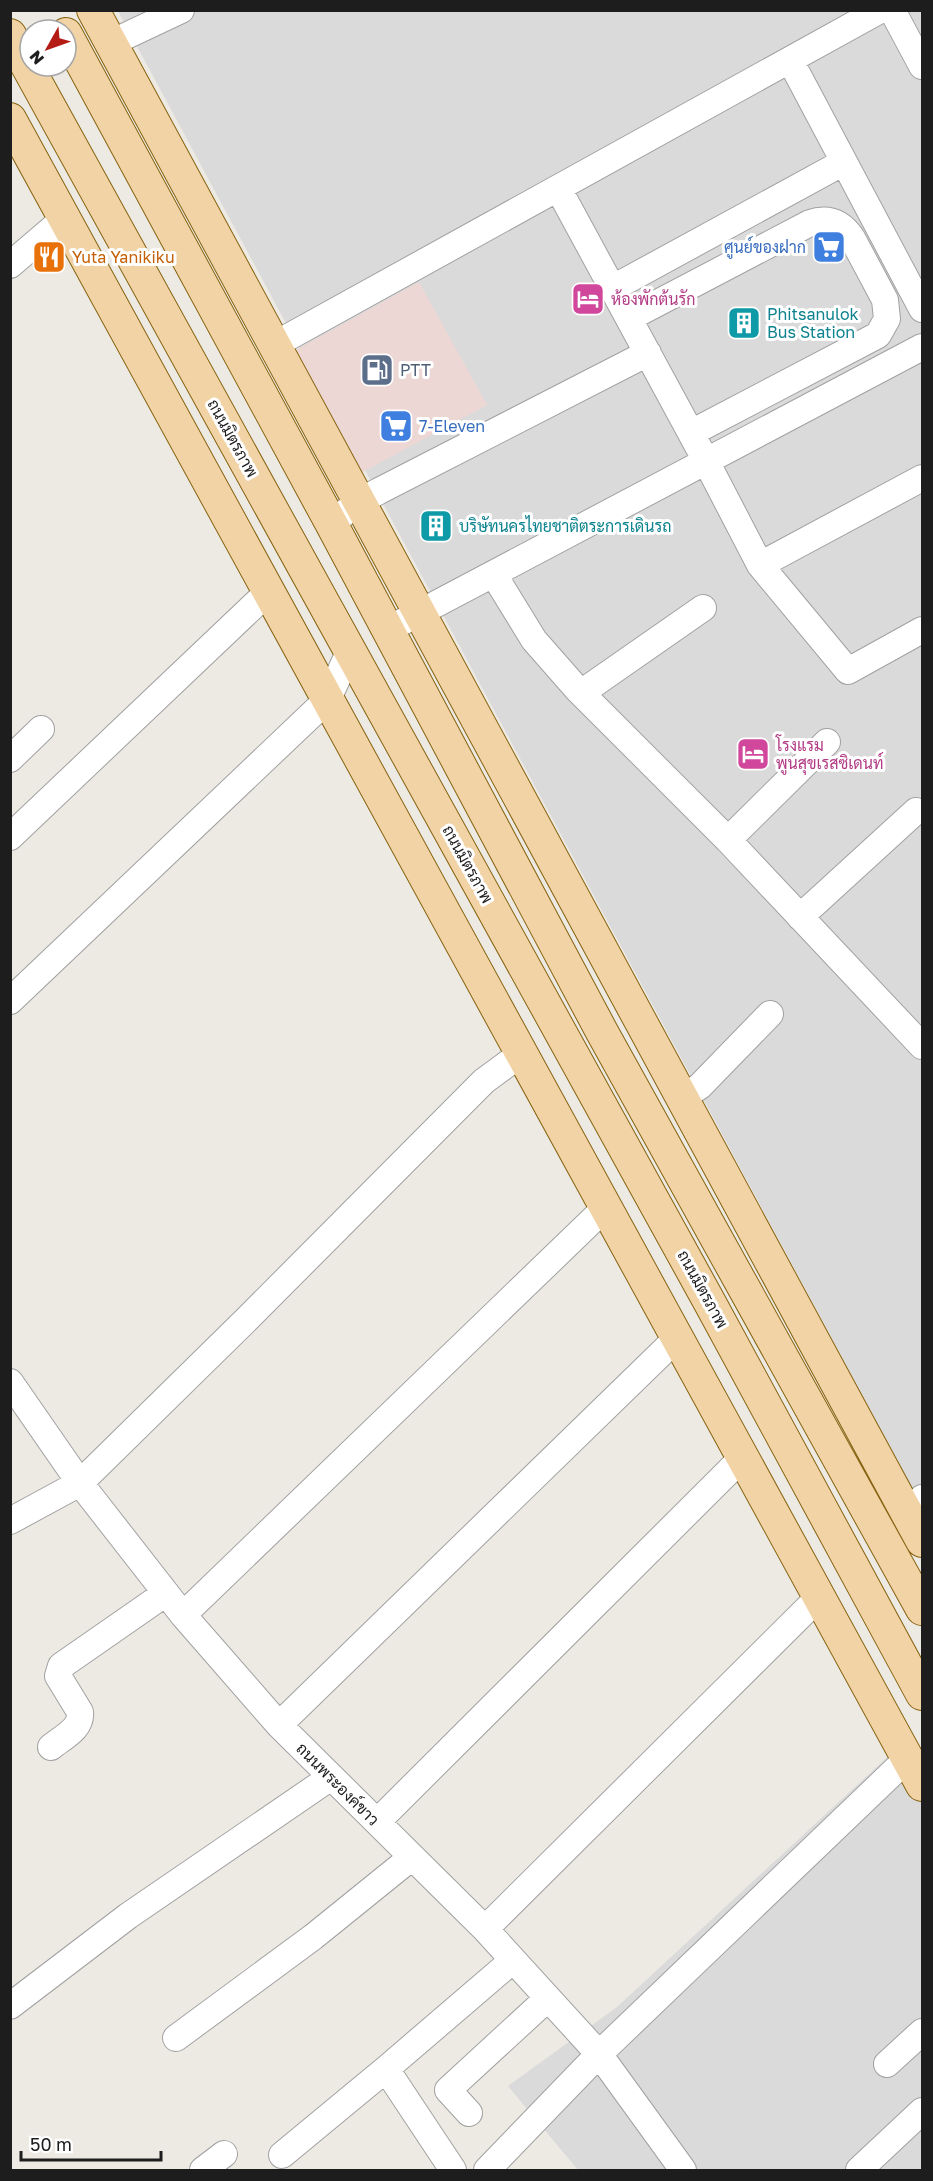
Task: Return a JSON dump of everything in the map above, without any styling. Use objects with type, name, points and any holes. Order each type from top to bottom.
[{"type":"main road","points":[[93,10],[839,1387],[915,1506],[922,1541]]},
{"type":"main road","name":"ถนนมิตรภาพ","points":[[10,35],[710,1303],[922,1694]]},
{"type":"main road","points":[[78,56],[331,523],[596,1021],[922,1609]]},
{"type":"main road","points":[[10,119],[915,1772]]},
{"type":"main road","points":[[135,346],[210,397]]},
{"type":"main road","points":[[292,544],[331,523]]},
{"type":"main road","points":[[350,650],[387,630]]},
{"type":"main road","points":[[580,909],[596,1021]]},
{"type":"main road","points":[[473,965],[564,1038],[596,1021]]},
{"type":"main road","points":[[743,1286],[839,1387]]},
{"type":"main road","points":[[710,1303],[739,1450]]},
{"type":"street","points":[[111,44],[181,10]]},
{"type":"street","points":[[274,345],[880,10]]},
{"type":"street","points":[[892,10],[922,66]]},
{"type":"street","points":[[790,60],[920,298]]},
{"type":"street","points":[[613,288],[844,162]]},
{"type":"street","points":[[558,188],[759,565],[848,670],[922,630]]},
{"type":"street","points":[[10,266],[65,218]]},
{"type":"street","points":[[629,318],[810,223],[829,220],[838,224],[847,230],[858,249],[885,300],[887,319],[878,335],[691,434]]},
{"type":"street","points":[[387,630],[922,347]]},
{"type":"street","points":[[331,523],[359,502],[648,353]]},
{"type":"street","points":[[759,565],[922,478]]},
{"type":"street","points":[[497,572],[499,583],[534,640],[581,693],[728,840],[922,1046]]},
{"type":"street","points":[[10,837],[269,591]]},
{"type":"street","points":[[581,693],[703,608]]},
{"type":"street","points":[[10,1001],[328,699],[350,650]]},
{"type":"street","points":[[10,759],[41,729]]},
{"type":"street","points":[[728,840],[827,742]]},
{"type":"street","points":[[800,916],[916,811]]},
{"type":"street","points":[[682,1098],[700,1086],[770,1014]]},
{"type":"street","points":[[10,1521],[80,1483],[484,1081],[522,1053]]},
{"type":"street","points":[[183,1615],[606,1207]]},
{"type":"street","points":[[279,1725],[678,1337]]},
{"type":"street","name":"ถนนพระองค์ขาว","points":[[10,1382],[80,1483],[183,1615],[279,1725],[485,1929],[600,2054],[683,2170]]},
{"type":"street","points":[[377,1822],[739,1450]]},
{"type":"street","points":[[51,1747],[77,1726],[81,1718],[58,1676],[61,1665],[166,1593]]},
{"type":"street","points":[[485,1929],[819,1597]]},
{"type":"street","points":[[487,2170],[600,2054],[915,1772]]},
{"type":"street","points":[[10,2006],[128,1916],[331,1777]]},
{"type":"street","points":[[176,2038],[313,1936],[412,1857]]},
{"type":"street","points":[[282,2155],[513,1960]]},
{"type":"street","points":[[469,2113],[448,2090],[548,1998]]},
{"type":"street","points":[[887,2064],[922,2032]]},
{"type":"street","points":[[386,2069],[453,2170]]},
{"type":"street","points":[[859,2170],[922,2111]]},
{"type":"street","points":[[203,2170],[224,2154]]},
{"type":"shaded area","points":[[118,11],[922,11],[922,1509],[906,1476]]},
{"type":"shaded area","points":[[419,282],[487,405],[361,473],[294,351]]},
{"type":"shaded area","points":[[909,1737],[922,1762],[922,2170],[578,2170],[508,2086],[617,2007]]},
{"type":"place","name":"ศูนย์ของฝาก","points":[[829,247]]},
{"type":"place","name":"Yuta Yanikiku","points":[[49,257]]},
{"type":"place","name":"ห้องพักต้นรัก","points":[[588,299]]},
{"type":"place","name":"Phitsanulok Bus Station","points":[[744,323]]},
{"type":"place","name":"PTT","points":[[377,370]]},
{"type":"place","name":"7-Eleven","points":[[396,426]]},
{"type":"place","name":"บริษัทนครไทยชาติตระการเดินรถ","points":[[436,526]]},
{"type":"place","name":"โรงแรม พูนสุขเรสซิเดนท์","points":[[753,754]]}]
